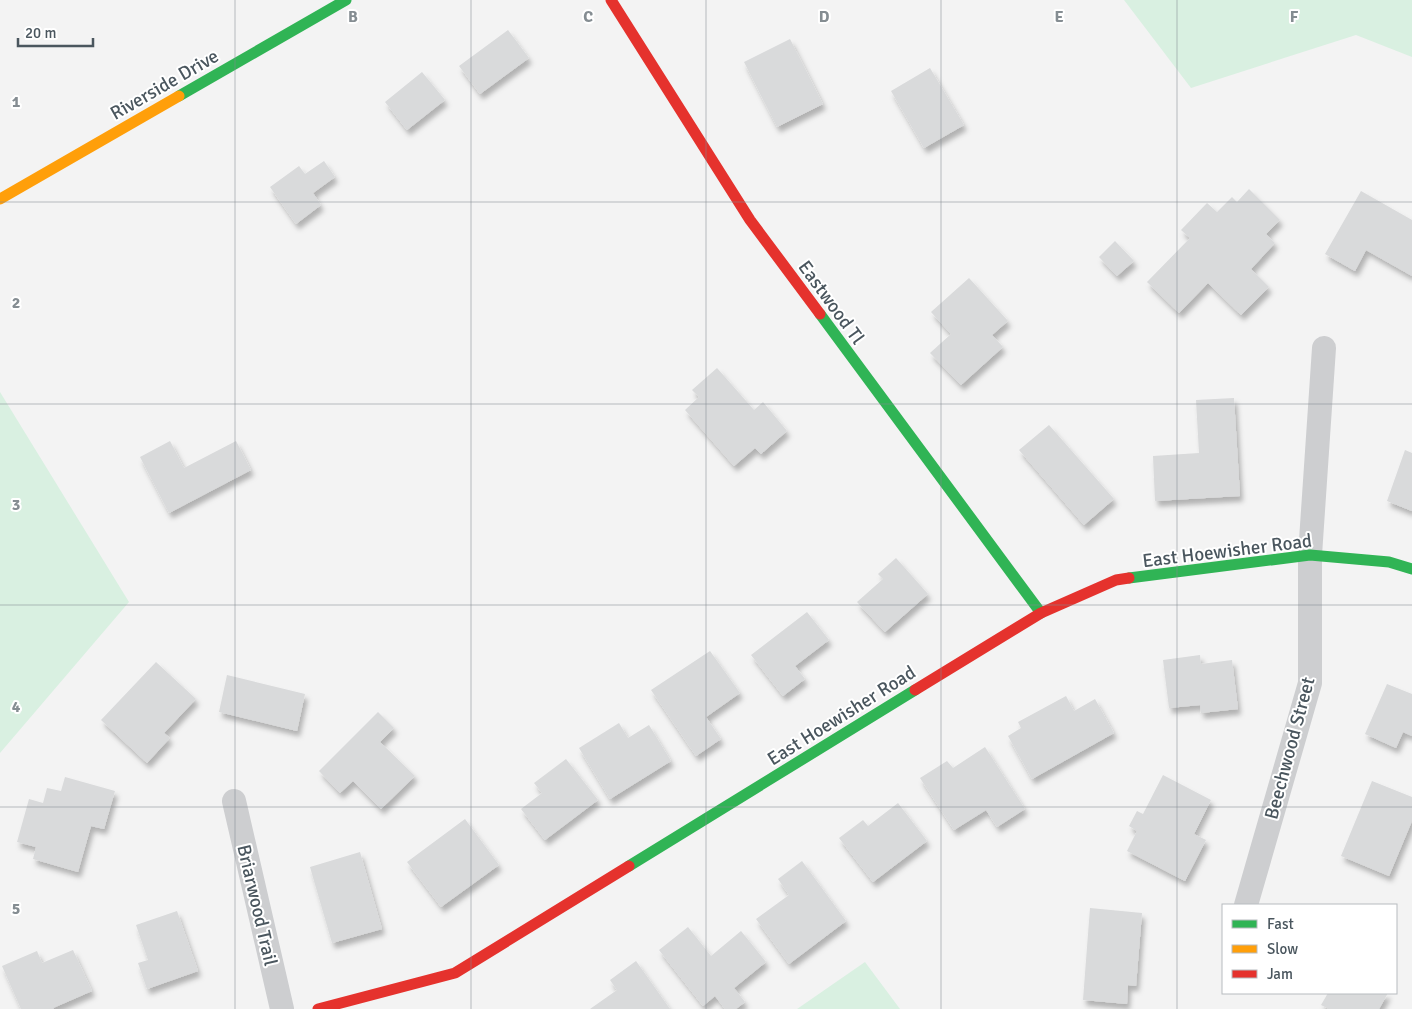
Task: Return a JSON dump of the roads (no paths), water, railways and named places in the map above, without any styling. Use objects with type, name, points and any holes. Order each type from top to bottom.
[{"type":"street","name":"Riverside Drive","points":[[0,199],[346,0]]},
{"type":"street","name":"Eastwood Tl","points":[[611,0],[750,220],[1041,613]]},
{"type":"street","name":"Beechwood Street","points":[[1246,904],[1310,683],[1310,555],[1324,348]]},
{"type":"street","name":"East Hoewisher Road","points":[[318,1009],[455,973],[1041,613],[1116,580],[1310,555],[1389,562],[1412,569]]},
{"type":"street","name":"Briarwood Trail","points":[[234,801],[282,1009]]}]
